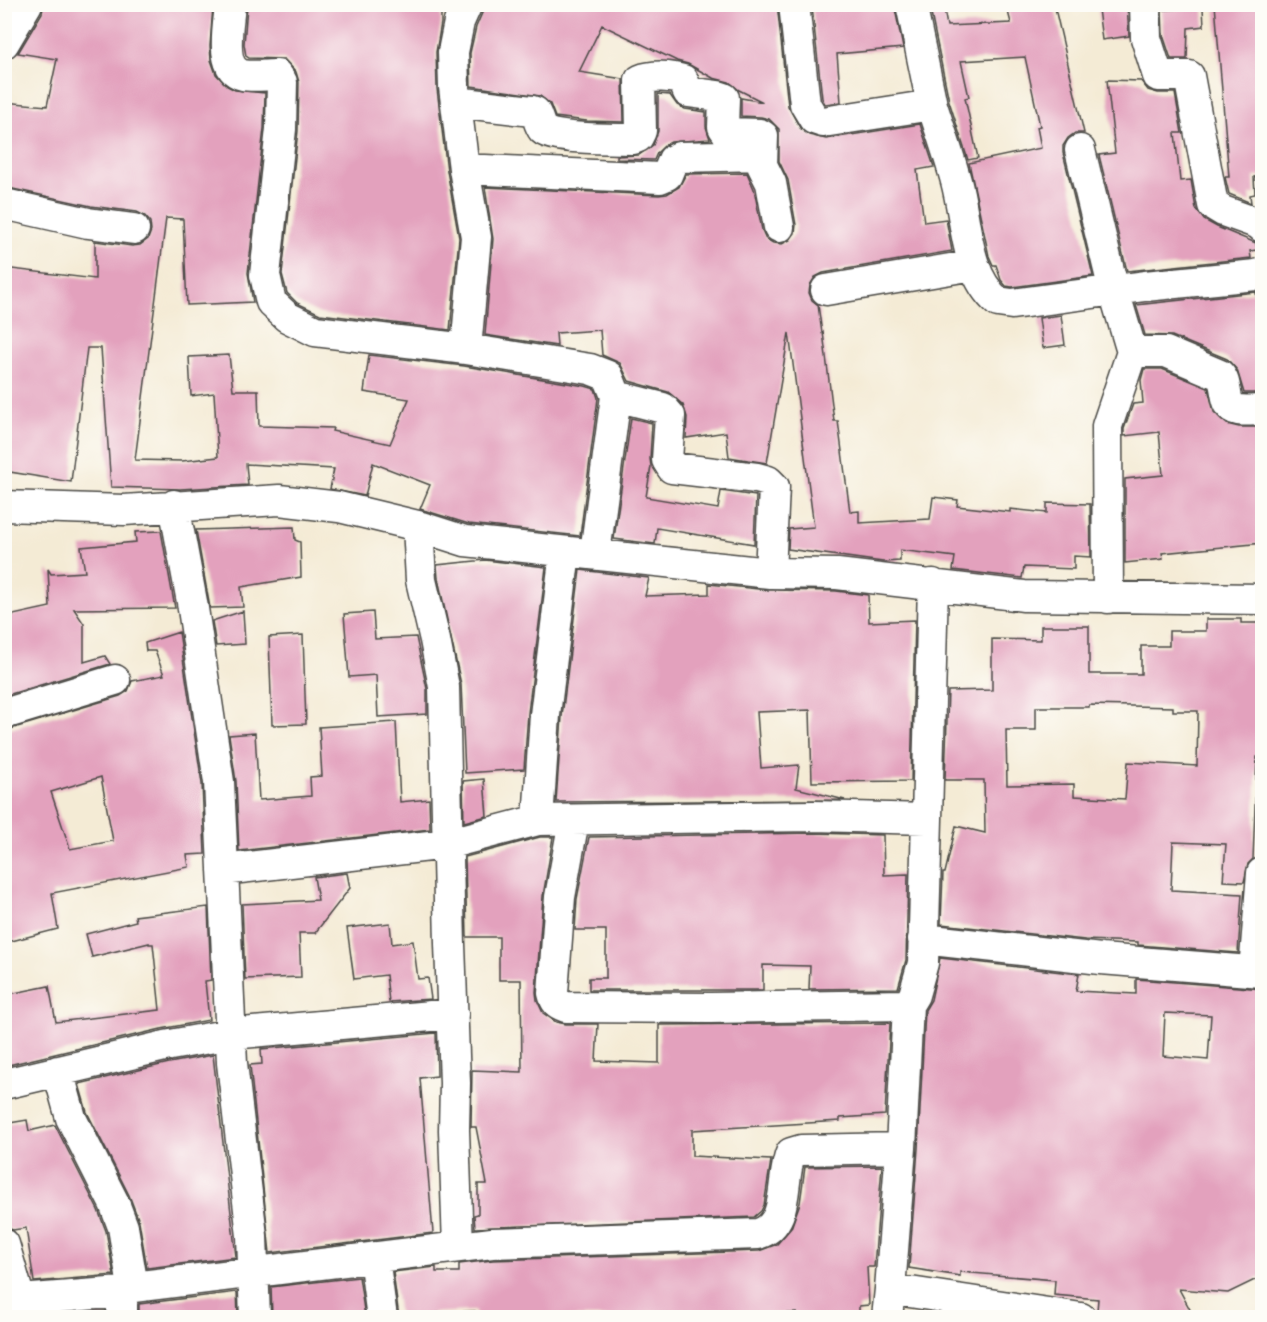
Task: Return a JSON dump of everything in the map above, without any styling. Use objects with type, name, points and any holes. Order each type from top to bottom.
[{"type":"street","points":[[4,42],[27,4]]},
{"type":"street","points":[[230,4],[226,51],[232,69],[244,75],[277,75],[282,81],[281,129],[265,275],[271,302],[287,317],[315,332],[466,349],[590,369],[608,376],[616,396],[595,553]]},
{"type":"street","points":[[466,349],[476,237],[464,169],[453,52],[454,38],[467,4]]},
{"type":"street","points":[[794,4],[805,104],[814,118],[823,122],[932,105]]},
{"type":"street","points":[[911,4],[932,105],[956,181],[974,265],[980,283],[998,302],[1012,304],[1263,273]]},
{"type":"street","points":[[1145,4],[1146,38],[1158,76],[1189,76],[1213,205],[1263,227]]},
{"type":"street","points":[[456,102],[532,111],[535,112],[541,127],[547,132],[593,139],[633,139],[638,137],[640,131],[640,80],[649,77],[676,77],[683,80],[687,92],[724,99],[724,130],[727,133],[764,137],[762,155],[764,170],[771,183],[779,227]]},
{"type":"street","points":[[1080,150],[1114,291],[1132,352],[1107,426],[1108,598]]},
{"type":"street","points":[[464,169],[660,178],[667,175],[673,160],[679,157],[762,155]]},
{"type":"street","points":[[4,204],[88,223],[134,229]]},
{"type":"street","points":[[826,290],[974,265]]},
{"type":"street","points":[[1132,352],[1166,352],[1220,375],[1224,380],[1228,404],[1232,408],[1263,410]]},
{"type":"street","points":[[616,396],[663,408],[670,416],[667,460],[672,468],[757,478],[768,481],[774,487],[770,573]]},
{"type":"street","points":[[4,506],[124,510],[279,500],[339,507],[417,526],[465,541],[770,573],[837,574],[1024,597],[1263,599]]},
{"type":"street","points":[[174,505],[192,602],[219,783],[231,1034],[242,1161],[252,1236],[255,1317]]},
{"type":"street","points":[[417,526],[421,580],[444,687],[458,1247]]},
{"type":"street","points":[[538,820],[544,715],[565,552]]},
{"type":"street","points":[[933,584],[923,939],[920,975],[914,995],[908,1005],[888,1303],[1081,1317]]},
{"type":"street","points":[[4,714],[115,680]]},
{"type":"street","points":[[224,870],[447,844],[538,820],[802,816],[927,819]]},
{"type":"street","points":[[574,820],[560,897],[553,993],[559,1005],[566,1007],[710,1008],[908,1005]]},
{"type":"street","points":[[923,939],[1101,959],[1258,971],[1263,873]]},
{"type":"street","points":[[4,1084],[165,1046],[231,1034],[453,1014]]},
{"type":"street","points":[[58,1071],[70,1118],[114,1203],[123,1227],[126,1299]]},
{"type":"street","points":[[4,1244],[20,1309],[126,1299],[254,1272],[492,1243],[758,1234],[770,1228],[778,1219],[791,1153],[801,1150],[900,1148]]},
{"type":"street","points":[[374,1257],[382,1317]]},
{"type":"building","points":[[44,4],[213,6],[210,46],[211,60],[216,74],[227,86],[235,90],[265,93],[264,128],[248,273],[253,302],[187,305],[183,219],[166,218],[135,460],[182,461],[218,457],[214,393],[191,396],[189,357],[229,355],[233,390],[258,390],[259,426],[333,428],[332,431],[390,444],[409,399],[364,392],[369,355],[464,366],[585,386],[595,389],[598,398],[580,536],[469,524],[420,509],[430,485],[373,463],[365,496],[330,489],[334,469],[246,464],[248,485],[180,489],[111,487],[101,348],[87,348],[71,482],[4,471],[4,268],[95,279],[95,241],[140,245],[148,239],[151,231],[150,222],[137,212],[91,206],[4,187],[4,102],[47,106],[57,59],[18,53],[42,13]]},
{"type":"building","points":[[254,4],[401,4],[400,10],[441,8],[436,52],[437,89],[447,171],[459,238],[450,330],[320,314],[297,303],[287,293],[282,274],[298,131],[299,82],[296,72],[284,59],[246,56],[244,44],[247,6],[254,6]]},
{"type":"building","points":[[486,4],[777,4],[788,106],[800,128],[809,135],[826,139],[920,124],[934,167],[917,170],[924,222],[946,219],[952,251],[823,273],[815,277],[810,285],[809,293],[818,305],[823,332],[834,421],[838,421],[850,512],[859,511],[859,523],[930,519],[933,497],[958,500],[957,506],[1010,512],[1010,509],[1047,513],[1047,503],[1090,504],[1091,557],[1074,556],[1074,569],[1024,567],[1022,578],[953,570],[955,557],[900,550],[900,561],[883,562],[788,549],[789,529],[814,527],[789,333],[767,463],[729,457],[726,432],[686,438],[687,417],[683,405],[668,392],[629,381],[620,363],[602,355],[600,330],[556,333],[557,346],[485,335],[493,239],[485,187],[659,195],[667,194],[679,187],[686,174],[747,173],[754,189],[766,239],[782,244],[790,240],[795,233],[796,225],[788,180],[779,161],[779,129],[769,119],[741,116],[741,98],[763,102],[739,90],[729,82],[713,78],[688,64],[677,61],[602,25],[579,72],[623,79],[624,122],[555,117],[550,104],[540,96],[471,86],[470,53],[476,27]]},
{"type":"building","points":[[843,4],[894,4],[903,48],[837,54],[841,102],[825,104],[822,98],[812,7]]},
{"type":"building","points":[[929,4],[943,4],[947,26],[1011,23],[1006,4],[1054,4],[1084,133],[1075,133],[1068,138],[1063,146],[1063,153],[1093,276],[1012,287],[1006,286],[1001,280],[996,265],[993,265],[989,256],[969,163],[1041,148],[1037,127],[1040,126],[1025,57],[961,61],[969,97],[965,98],[978,158],[968,160],[949,101]]},
{"type":"building","points":[[1215,4],[1263,4],[1263,176],[1254,177],[1255,194],[1250,195],[1251,203],[1229,194],[1225,177],[1229,177]]},
{"type":"building","points":[[1127,5],[1129,36],[1102,40],[1098,9]]},
{"type":"building","points":[[1203,8],[1204,26],[1188,28],[1187,59],[1171,59],[1163,35],[1162,10]]},
{"type":"building","points":[[1107,80],[1141,81],[1148,90],[1158,93],[1175,93],[1182,133],[1175,133],[1180,181],[1191,180],[1196,209],[1204,220],[1256,243],[1257,250],[1250,251],[1251,258],[1127,271],[1099,155],[1115,153]]},
{"type":"building","points":[[658,94],[670,95],[677,105],[685,109],[706,112],[706,127],[710,139],[671,142],[657,153],[654,160],[617,159],[617,156],[639,155],[653,145],[658,131]]},
{"type":"building","points":[[1256,292],[1258,309],[1263,308],[1263,393],[1244,393],[1237,370],[1227,359],[1172,336],[1145,335],[1136,305]]},
{"type":"building","points":[[1061,315],[1065,345],[1043,348],[1039,318]]},
{"type":"building","points":[[1144,369],[1162,369],[1208,388],[1214,412],[1227,424],[1239,427],[1263,427],[1263,543],[1162,553],[1163,559],[1125,563],[1125,479],[1163,475],[1159,432],[1124,436],[1124,429],[1133,404],[1143,403],[1141,380]]},
{"type":"building","points":[[631,418],[652,423],[651,466],[646,497],[718,509],[721,491],[756,496],[754,544],[657,528],[655,544],[614,539]]},
{"type":"building","points":[[294,527],[295,540],[300,542],[301,577],[241,587],[243,607],[210,608],[196,530]]},
{"type":"building","points":[[161,531],[175,608],[74,609],[84,624],[84,662],[105,656],[110,664],[4,696],[4,617],[50,607],[48,569],[51,574],[85,572],[81,547],[136,542],[135,532]]},
{"type":"building","points":[[485,560],[546,567],[528,713],[524,769],[465,773],[461,684],[437,565]]},
{"type":"building","points":[[580,570],[649,578],[645,596],[709,594],[709,584],[768,590],[836,591],[868,595],[869,622],[915,620],[911,781],[812,782],[810,710],[757,712],[761,768],[799,765],[796,788],[845,800],[556,802],[562,717]]},
{"type":"building","points":[[243,611],[245,644],[216,646],[212,621]]},
{"type":"building","points":[[373,612],[375,639],[416,637],[427,689],[427,714],[378,717],[376,675],[349,677],[344,614]]},
{"type":"building","points":[[1206,619],[1241,619],[1241,623],[1262,623],[1262,757],[1257,757],[1253,859],[1248,864],[1244,882],[1223,881],[1226,844],[1173,842],[1171,890],[1242,894],[1238,953],[1138,945],[1138,942],[1085,940],[941,924],[943,873],[945,873],[956,826],[985,833],[984,780],[945,780],[948,691],[992,690],[992,639],[1041,640],[1041,626],[1089,626],[1089,674],[1141,674],[1141,646],[1169,646],[1169,631],[1206,631]],"holes":[[[1089,705],[1173,707],[1173,711],[1198,711],[1197,766],[1128,762],[1125,799],[1074,796],[1074,784],[1007,785],[1006,730],[1036,730],[1036,707],[1089,707]]]},
{"type":"building","points":[[179,632],[202,784],[205,854],[187,855],[189,867],[52,893],[58,929],[4,943],[4,731],[120,696],[128,691],[132,681],[164,675],[155,651],[146,651],[145,643]],"holes":[[[101,777],[113,841],[70,849],[51,792]]]},
{"type":"building","points":[[303,635],[306,724],[272,725],[269,637]]},
{"type":"building","points":[[396,722],[400,802],[429,799],[430,829],[239,851],[236,781],[229,735],[255,733],[259,800],[311,796],[310,777],[322,776],[319,727]]},
{"type":"building","points":[[484,779],[487,816],[464,822],[463,781]]},
{"type":"building","points":[[814,833],[883,835],[884,875],[908,874],[906,960],[898,988],[809,989],[810,966],[763,965],[763,990],[589,990],[589,978],[606,978],[606,930],[575,930],[577,899],[589,837]]},
{"type":"building","points":[[540,837],[553,837],[543,896],[537,1000],[543,1013],[556,1022],[598,1024],[596,1061],[659,1063],[659,1025],[890,1023],[885,1115],[840,1118],[840,1121],[692,1130],[692,1156],[771,1160],[764,1205],[754,1217],[475,1228],[474,1215],[478,1214],[478,1184],[487,1184],[476,1127],[471,1127],[472,1070],[522,1072],[521,980],[499,980],[499,937],[467,937],[465,857]]},
{"type":"building","points":[[347,873],[350,888],[315,933],[299,933],[301,977],[245,979],[242,904],[318,900],[314,877]]},
{"type":"building","points":[[208,907],[211,980],[205,981],[209,1020],[4,1066],[4,995],[49,986],[56,1022],[160,1010],[153,944],[149,943],[92,957],[86,934],[136,921],[135,916]]},
{"type":"building","points":[[390,923],[392,944],[413,941],[418,979],[428,978],[431,999],[389,1002],[386,975],[354,979],[347,928]]},
{"type":"building","points":[[940,958],[1079,974],[1076,991],[1136,994],[1136,979],[1263,989],[1263,1276],[1228,1293],[1179,1289],[1194,1317],[1164,1317],[1097,1311],[1098,1299],[1054,1295],[1055,1280],[960,1272],[960,1276],[909,1268],[925,1010],[931,1000]],"holes":[[[1165,1013],[1211,1015],[1208,1060],[1163,1056]]]},
{"type":"building","points":[[436,1033],[437,1076],[420,1078],[433,1233],[270,1253],[250,1065],[262,1064],[261,1049]]},
{"type":"building","points":[[213,1055],[236,1257],[147,1268],[139,1221],[129,1195],[87,1112],[79,1084]]},
{"type":"building","points":[[27,1120],[29,1131],[55,1125],[98,1210],[106,1231],[114,1275],[34,1282],[26,1228],[13,1230],[4,1227],[4,1124]]},
{"type":"building","points":[[882,1166],[874,1267],[867,1267],[869,1305],[859,1306],[859,1317],[797,1317],[797,1313],[751,1315],[751,1317],[476,1317],[475,1311],[431,1313],[431,1317],[399,1317],[393,1272],[436,1267],[436,1272],[459,1272],[459,1264],[493,1260],[759,1251],[777,1244],[791,1228],[800,1203],[805,1167]]},
{"type":"building","points":[[359,1277],[365,1317],[272,1317],[271,1287]]},
{"type":"building","points":[[237,1292],[238,1317],[139,1317],[139,1304]]},
{"type":"building","points":[[105,1311],[105,1317],[40,1317],[40,1316]]}]
